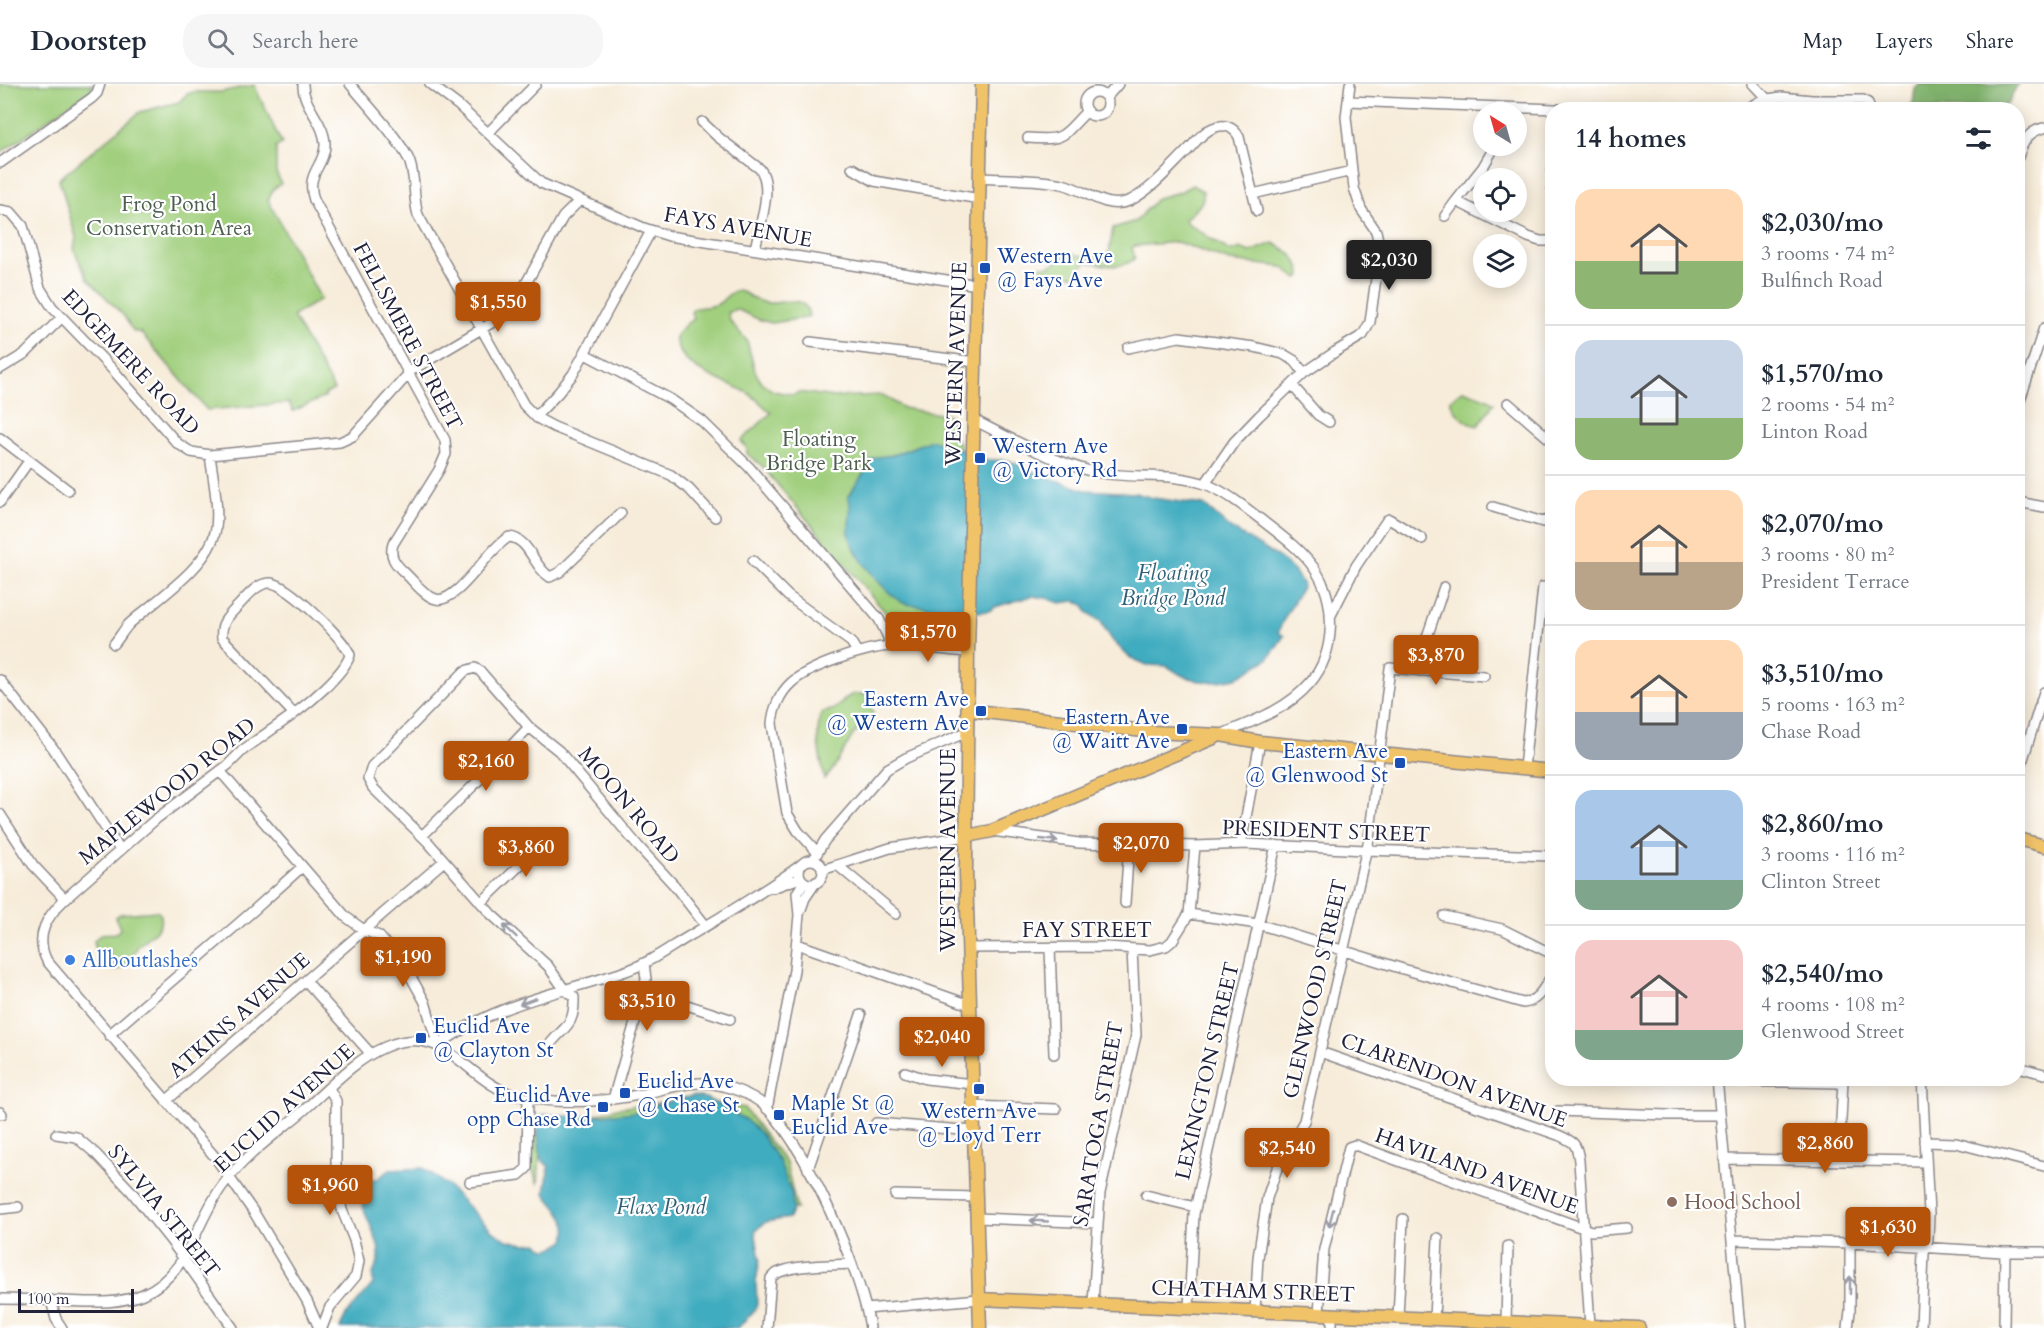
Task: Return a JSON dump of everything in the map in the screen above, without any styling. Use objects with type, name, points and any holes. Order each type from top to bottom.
[{"type":"main road","name":"WESTERN AVENUE","points":[[980,1328],[966,873],[968,652],[982,84]]},
{"type":"main road","points":[[968,710],[1152,732],[1220,735],[1260,742],[1545,770]]},
{"type":"main road","points":[[967,836],[992,831],[1220,735]]},
{"type":"main road","points":[[2025,841],[2044,846]]},
{"type":"main road","name":"CHATHAM STREET","points":[[979,1299],[1590,1324],[1639,1328]]},
{"type":"street","points":[[0,163],[92,98],[97,93],[100,84]]},
{"type":"street","points":[[350,84],[410,160],[418,215],[524,405],[554,427],[671,475],[689,489],[715,517]]},
{"type":"street","name":"FAYS AVENUE","points":[[430,84],[459,106],[541,183],[651,231],[669,236],[978,285]]},
{"type":"street","points":[[488,133],[536,84]]},
{"type":"street","points":[[1100,84],[1105,97],[1108,108],[1104,113],[1095,116],[1087,111],[1085,102],[1088,96],[1098,93],[1105,97]]},
{"type":"street","points":[[1105,97],[1118,84]]},
{"type":"street","points":[[1205,484],[1250,424],[1304,373],[1363,335],[1367,329],[1373,311],[1379,239],[1357,200],[1347,123],[1350,84]]},
{"type":"street","points":[[1753,84],[1767,99]]},
{"type":"street","name":"FELLSMERE STREET","points":[[303,86],[322,128],[325,143],[324,153],[312,180],[314,200],[410,372],[445,440],[446,454],[439,470],[393,544],[391,550],[393,560],[429,595],[438,599],[447,598],[456,592],[501,542],[509,537],[523,543],[545,574],[552,576],[560,572],[621,513]]},
{"type":"street","points":[[1761,102],[1787,96],[1812,100],[1863,100],[1866,102]]},
{"type":"street","points":[[1348,101],[1473,108]]},
{"type":"street","points":[[1527,109],[1545,109]]},
{"type":"street","points":[[1028,138],[1059,138],[1087,111]]},
{"type":"street","points":[[702,122],[764,175],[767,188],[755,249]]},
{"type":"street","points":[[980,178],[1052,182],[1076,188],[1102,201],[1127,202],[1156,182],[1208,131],[1223,126],[1236,131],[1239,137],[1257,211]]},
{"type":"street","points":[[2025,140],[2030,134],[2044,128]]},
{"type":"street","points":[[1445,216],[1489,156]]},
{"type":"street","points":[[852,168],[874,181],[980,199]]},
{"type":"street","points":[[1253,194],[1352,171]]},
{"type":"street","name":"EDGEMERE ROAD","points":[[0,210],[11,212],[23,225],[40,288],[49,303],[114,371],[177,443],[191,452],[210,455],[340,442],[347,439],[362,428],[410,372],[428,359],[510,312],[563,218],[580,200]]},
{"type":"street","points":[[1456,201],[1528,237],[1545,241]]},
{"type":"street","points":[[536,416],[566,384],[585,354],[610,303],[651,231]]},
{"type":"street","points":[[0,369],[26,353],[62,317]]},
{"type":"street","points":[[2025,385],[2044,328]]},
{"type":"street","points":[[1128,348],[1179,337],[1254,347],[1283,354],[1295,361],[1304,373]]},
{"type":"street","points":[[810,342],[976,362]]},
{"type":"street","points":[[585,354],[689,411],[725,442],[879,619],[888,637],[889,646]]},
{"type":"street","points":[[1292,385],[1318,415],[1329,422]]},
{"type":"street","points":[[1508,403],[1545,435]]},
{"type":"street","points":[[974,420],[1049,455],[1095,472],[1178,478],[1205,484],[1243,506],[1304,555],[1322,582],[1330,617],[1327,648],[1316,675],[1309,684],[1275,710],[1220,735]]},
{"type":"street","points":[[0,438],[68,490]]},
{"type":"street","points":[[114,644],[126,627],[195,568],[208,551],[216,528],[210,455]]},
{"type":"street","points":[[0,502],[29,461]]},
{"type":"street","points":[[2025,503],[2044,507]]},
{"type":"street","points":[[1493,507],[1545,521]]},
{"type":"street","points":[[1330,617],[1356,566],[1387,520],[1389,519],[1422,539]]},
{"type":"street","points":[[753,561],[780,589],[844,636],[857,652]]},
{"type":"street","name":"MAPLEWOOD ROAD","points":[[294,714],[222,638],[222,626],[226,618],[252,591],[265,584],[277,585],[288,592],[330,629],[344,644],[350,655],[348,661],[294,714],[243,750],[220,771],[156,819],[65,898],[44,925],[41,939],[46,961],[215,1157],[255,1214],[320,1328]]},
{"type":"street","points":[[1444,587],[1426,640],[1420,671],[1484,676]]},
{"type":"street","points":[[1524,768],[1545,610]]},
{"type":"street","points":[[799,915],[805,898],[822,877],[822,870],[787,813],[773,718],[781,696],[791,682],[802,675],[871,648],[889,646],[968,652]]},
{"type":"street","name":"MOON ROAD","points":[[422,836],[373,788],[368,778],[372,766],[441,695],[465,671],[475,668],[529,727],[559,751],[592,793],[674,885],[706,926]]},
{"type":"street","name":"GLENWOOD STREET","points":[[1256,1311],[1258,1258],[1267,1197],[1276,1171],[1304,1121],[1369,839],[1390,668],[1420,671]]},
{"type":"street","points":[[0,680],[53,748],[120,850]]},
{"type":"street","points":[[2025,753],[2044,692]]},
{"type":"street","points":[[529,727],[474,786],[422,836],[481,903],[548,966],[564,988],[574,997],[570,1024],[547,1048]]},
{"type":"street","points":[[220,771],[346,917],[364,930],[379,936],[411,976],[425,1002],[438,1046],[461,1029],[530,1000],[644,963],[761,892],[815,856],[825,840],[887,769],[906,758],[967,732]]},
{"type":"street","points":[[1241,844],[1260,742]]},
{"type":"street","points":[[0,814],[33,865],[65,898]]},
{"type":"street","name":"PRESIDENT STREET","points":[[992,831],[1079,843],[1195,846],[1241,844],[1545,856]]},
{"type":"street","points":[[481,903],[552,834]]},
{"type":"street","points":[[822,870],[890,848],[967,836]]},
{"type":"street","points":[[1125,903],[1129,844]]},
{"type":"street","name":"LEXINGTON STREET","points":[[1189,1308],[1195,1207],[1276,845]]},
{"type":"street","points":[[1195,846],[1189,914],[1258,924],[1403,969],[1517,1001],[1532,1001],[1545,986]]},
{"type":"street","name":"ATKINS AVENUE","points":[[166,1101],[444,861]]},
{"type":"street","points":[[802,864],[799,870],[802,880],[797,893],[799,915],[794,970],[767,1109],[808,1169],[852,1264],[870,1328]]},
{"type":"street","points":[[837,865],[896,914]]},
{"type":"street","points":[[109,1035],[302,867]]},
{"type":"street","points":[[761,892],[802,880],[816,882]]},
{"type":"street","points":[[784,884],[792,886],[797,893]]},
{"type":"street","name":"FAY STREET","points":[[968,948],[1107,947],[1150,950],[1166,946],[1178,934],[1189,914]]},
{"type":"street","points":[[1444,916],[1502,929],[1545,950]]},
{"type":"street","points":[[797,944],[970,1005]]},
{"type":"street","points":[[1050,948],[1053,1054]]},
{"type":"street","name":"SARATOGA STREET","points":[[1093,1304],[1100,1193],[1136,1035],[1132,949]]},
{"type":"street","points":[[613,1099],[644,991],[646,979],[644,963]]},
{"type":"street","points":[[306,981],[370,1054]]},
{"type":"street","points":[[644,991],[730,1019]]},
{"type":"street","points":[[808,1169],[861,1015]]},
{"type":"street","name":"EUCLID AVENUE","points":[[0,1299],[112,1302],[142,1295],[163,1283],[184,1258],[215,1196],[229,1177],[370,1054],[399,1042],[423,1041],[438,1046],[455,1055],[503,1092],[528,1098],[558,1101],[613,1099],[693,1084],[711,1084],[748,1095],[767,1109]]},
{"type":"street","name":"CLARENDON AVENUE","points":[[1320,1052],[1558,1135],[1574,1143],[1578,1150],[1590,1324]]},
{"type":"street","points":[[2025,1069],[2044,1074]]},
{"type":"street","points":[[905,1072],[926,1079],[973,1084]]},
{"type":"street","points":[[1718,1086],[1740,1328]]},
{"type":"street","points":[[1839,1161],[1843,1086]]},
{"type":"street","points":[[1921,1328],[1924,1253],[1927,1246],[1929,1214],[1922,1086]]},
{"type":"street","points":[[320,1328],[330,1307],[353,1281],[358,1271],[359,1261],[342,1209],[336,1179],[336,1101],[329,1088]]},
{"type":"street","points":[[470,1182],[519,1175],[527,1168],[528,1098]]},
{"type":"street","points":[[973,1106],[1056,1109]]},
{"type":"street","points":[[1558,1111],[1720,1115]]},
{"type":"street","points":[[876,1123],[974,1131]]},
{"type":"street","name":"SYLVIA STREET","points":[[56,1134],[76,1137],[96,1154],[131,1191],[184,1258],[233,1328]]},
{"type":"street","points":[[1925,1142],[1956,1143],[2044,1166]]},
{"type":"street","name":"HAVILAND AVENUE","points":[[1319,1313],[1324,1249],[1351,1146],[1355,1145],[1584,1228]]},
{"type":"street","points":[[1724,1159],[1926,1162]]},
{"type":"street","points":[[895,1195],[976,1197]]},
{"type":"street","points":[[1146,1195],[1195,1207]]},
{"type":"street","points":[[0,1209],[18,1207]]},
{"type":"street","points":[[978,1218],[1097,1223]]},
{"type":"street","points":[[1398,1317],[1403,1219]]},
{"type":"street","points":[[1584,1228],[1591,1231],[1627,1228]]},
{"type":"street","points":[[1434,1319],[1438,1238]]},
{"type":"street","points":[[1732,1240],[2044,1252]]},
{"type":"street","points":[[1848,1328],[1850,1243]]},
{"type":"street","points":[[1506,1322],[1508,1246]]},
{"type":"street","points":[[2004,1328],[2005,1252]]},
{"type":"street","points":[[767,1328],[771,1278],[774,1274],[789,1270],[852,1264]]},
{"type":"street","name":"CHATHAM STREET","points":[[866,1309],[979,1299]]},
{"type":"street","points":[[51,1300],[62,1328]]},
{"type":"street","points":[[306,1301],[316,1306],[330,1307]]},
{"type":"street","points":[[1332,1314],[1332,1328]]},
{"type":"green space","points":[[0,84],[93,84],[91,90],[0,153]]},
{"type":"green space","points":[[1920,84],[2018,84],[2009,102],[1913,102],[1915,89]]},
{"type":"green space","name":"Frog Pond Conservation Area","points":[[254,85],[282,144],[276,147],[276,172],[281,184],[274,188],[268,200],[321,299],[293,316],[334,390],[325,394],[325,397],[293,411],[289,403],[207,410],[140,332],[135,332],[131,328],[124,316],[88,279],[74,250],[76,237],[59,179],[140,112],[179,102],[187,94],[194,92],[221,92]]},
{"type":"green space","points":[[1192,185],[1203,191],[1203,200],[1185,219],[1187,223],[1228,250],[1234,251],[1240,248],[1250,252],[1273,243],[1295,259],[1301,276],[1297,279],[1283,267],[1230,261],[1177,242],[1134,246],[1132,248],[1135,258],[1130,262],[1113,266],[1088,262],[1075,276],[1048,271],[1036,273],[1041,266],[1050,266],[1057,262],[1061,253],[1093,257],[1109,253],[1113,228],[1136,221],[1157,198],[1180,192]]},
{"type":"green space","name":"Floating Bridge Park","points":[[738,290],[764,303],[793,301],[803,304],[807,309],[809,316],[804,318],[772,323],[736,309],[728,313],[730,321],[747,341],[755,371],[761,382],[773,391],[794,395],[798,392],[834,397],[883,395],[903,408],[951,416],[950,434],[957,440],[962,450],[944,444],[921,444],[890,456],[858,488],[850,513],[849,533],[853,543],[958,609],[957,632],[953,639],[937,640],[915,637],[896,625],[761,465],[747,454],[747,448],[741,441],[771,413],[750,394],[693,366],[679,349],[675,337],[686,324],[694,319],[691,313],[693,309],[718,304],[729,294]]},
{"type":"green space","points":[[1463,390],[1494,403],[1478,426],[1457,413],[1450,400]]},
{"type":"green space","points":[[854,694],[867,694],[872,697],[873,700],[869,705],[873,715],[853,735],[833,769],[824,779],[818,737],[822,712],[837,707]]},
{"type":"green space","points":[[157,911],[161,915],[161,920],[155,932],[140,944],[123,967],[117,970],[107,967],[99,957],[94,941],[101,934],[119,931],[115,917],[120,914]]},
{"type":"green space","points":[[694,1099],[744,1108],[786,1163],[797,1209],[774,1211],[541,1133],[538,1185],[526,1152],[525,1137],[617,1108]]},
{"type":"water","name":"Floating Bridge Pond","points":[[931,440],[984,460],[1008,460],[1085,490],[1135,493],[1153,498],[1204,505],[1230,528],[1280,558],[1295,572],[1303,585],[1280,629],[1279,633],[1284,636],[1268,659],[1236,678],[1215,682],[1199,681],[1181,675],[1167,666],[1147,665],[1129,657],[1112,640],[1101,622],[1087,612],[1085,606],[1075,601],[1060,603],[1032,596],[995,607],[989,611],[960,613],[953,627],[932,609],[901,602],[877,580],[855,550],[849,532],[848,496],[871,460],[894,455]]},
{"type":"water","name":"Flax Pond","points":[[693,1096],[706,1098],[745,1119],[760,1133],[779,1161],[792,1194],[793,1209],[789,1218],[766,1222],[755,1231],[760,1259],[756,1282],[757,1303],[755,1310],[738,1328],[340,1328],[346,1315],[373,1284],[373,1273],[379,1258],[376,1238],[363,1207],[363,1188],[369,1179],[377,1179],[390,1170],[423,1168],[447,1185],[492,1231],[507,1240],[524,1244],[537,1243],[548,1249],[565,1241],[566,1226],[562,1215],[545,1193],[549,1167],[541,1159],[537,1126],[540,1116],[546,1114],[578,1117],[636,1112]]},
{"type":"place","name":"Western Ave @ Fays Ave","points":[[985,268]]},
{"type":"place","name":"Western Ave @ Victory Rd","points":[[980,458]]},
{"type":"place","name":"Eastern Ave @ Western Ave","points":[[981,711]]},
{"type":"place","name":"Eastern Ave @ Waitt Ave","points":[[1182,729]]},
{"type":"place","name":"Eastern Ave @ Glenwood St","points":[[1400,763]]},
{"type":"place","name":"Allboutlashes","points":[[70,960]]},
{"type":"place","name":"Euclid Ave @ Clayton St","points":[[421,1038]]},
{"type":"place","name":"Western Ave @ Lloyd Terr","points":[[979,1089]]},
{"type":"place","name":"Euclid Ave @ Chase St","points":[[625,1093]]},
{"type":"place","name":"Euclid Ave opp Chase Rd","points":[[603,1107]]},
{"type":"place","name":"Maple St @ Euclid Ave","points":[[779,1115]]},
{"type":"place","name":"Hood School","points":[[1672,1202]]}]
